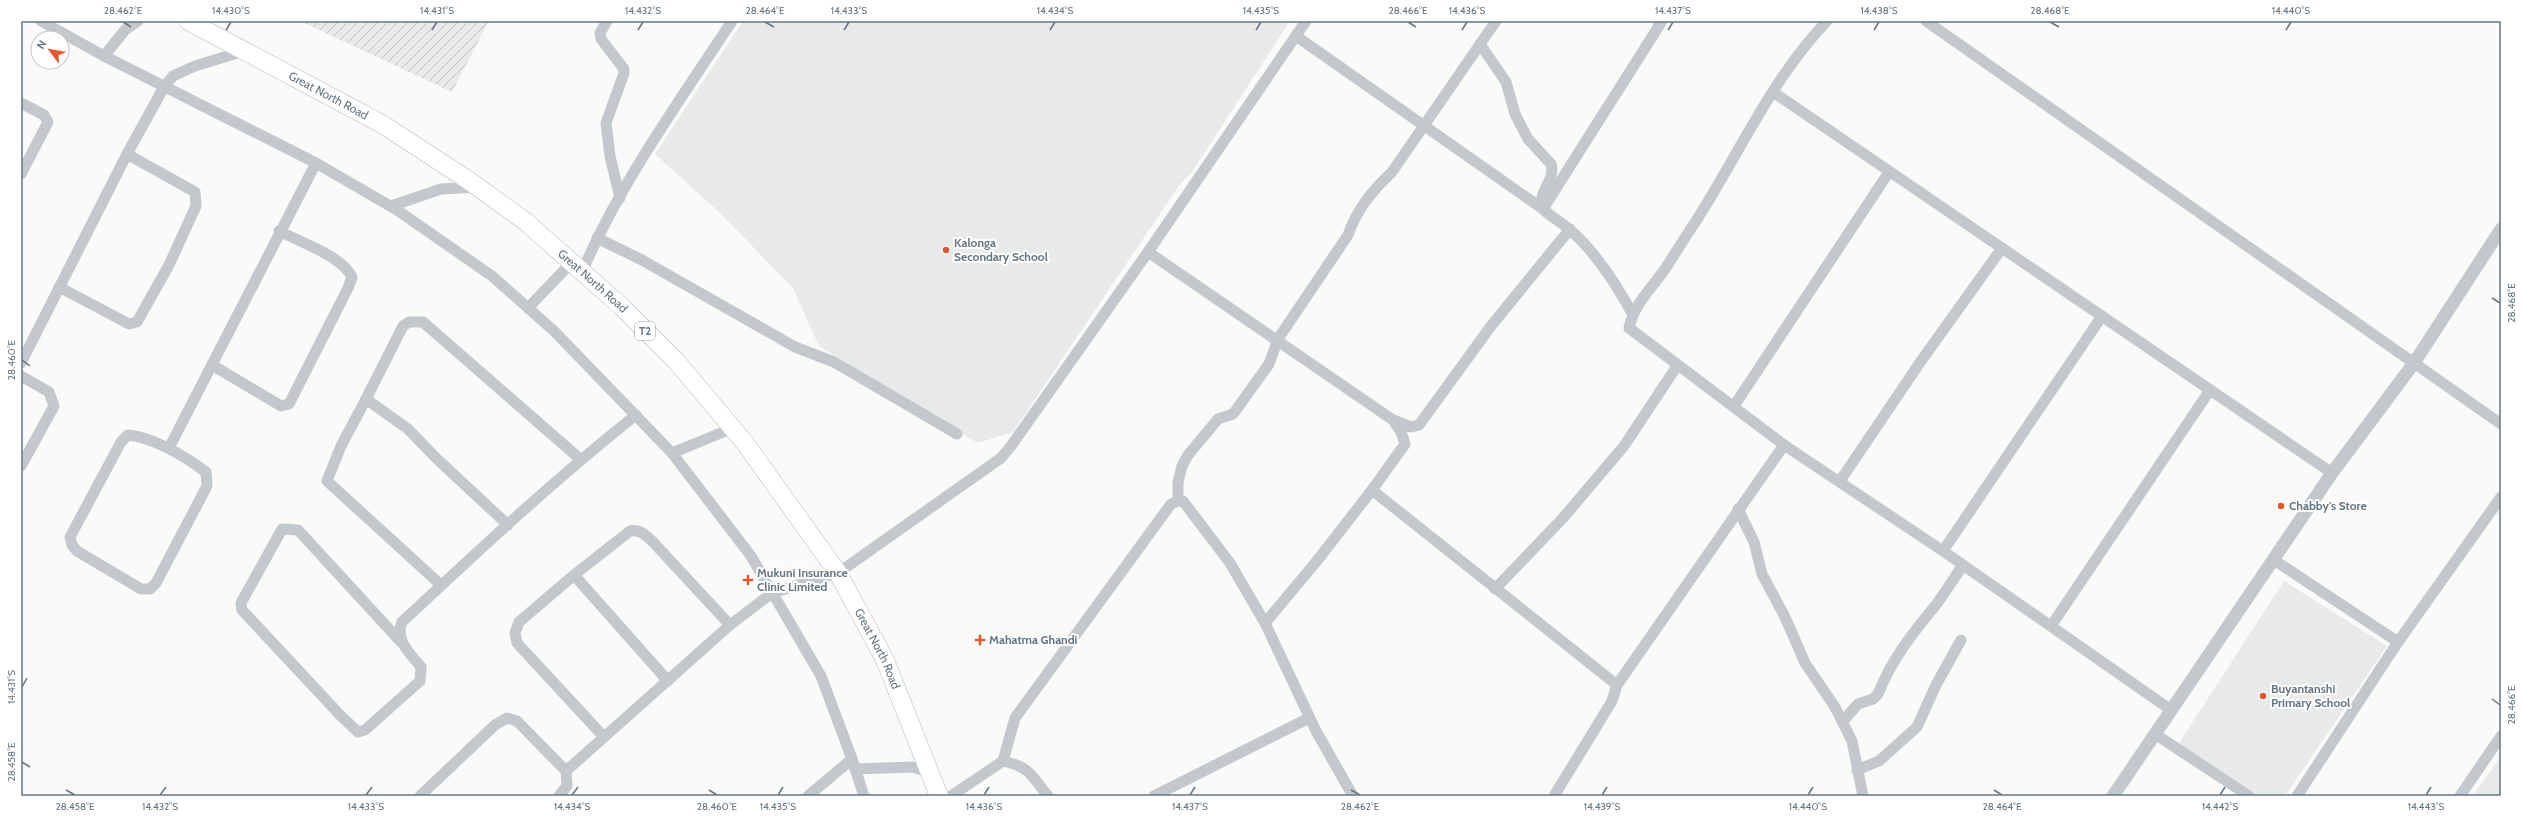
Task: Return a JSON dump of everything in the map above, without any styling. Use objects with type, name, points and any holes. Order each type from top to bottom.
[{"type":"highway","name":"Great North Road","points":[[188,21],[382,124],[427,151],[526,222],[622,307],[676,361],[733,428],[782,493],[838,573],[886,660],[939,796]]},
{"type":"street","points":[[41,21],[164,87],[316,163],[391,206],[492,276],[528,308],[636,415],[672,453],[751,556],[821,676],[854,764],[864,796]]},
{"type":"street","points":[[104,56],[125,30],[138,21]]},
{"type":"street","points":[[606,21],[600,33],[601,40],[624,69],[624,73],[606,122],[610,156],[620,198]]},
{"type":"street","points":[[528,308],[577,268],[597,238],[659,132],[732,21]]},
{"type":"street","points":[[566,771],[730,625],[772,593],[838,573],[1000,458],[1011,446],[1148,252],[1306,21]]},
{"type":"street","points":[[1178,500],[1178,482],[1182,466],[1188,455],[1218,420],[1232,414],[1236,410],[1269,364],[1278,339],[1348,235],[1361,207],[1374,188],[1392,172],[1496,21]]},
{"type":"street","points":[[1543,209],[1662,21]]},
{"type":"street","points":[[1827,21],[1806,42],[1773,92],[1694,223],[1632,313],[1629,328],[1677,366],[1734,406],[1784,445],[1963,564],[2172,710]]},
{"type":"street","points":[[1926,21],[2501,424]]},
{"type":"street","points":[[1296,36],[1570,229],[1617,286],[1632,313]]},
{"type":"street","points":[[1480,44],[1506,82],[1515,114],[1528,139],[1551,164],[1551,179],[1541,196],[1543,209]]},
{"type":"street","points":[[21,363],[127,154],[164,87],[173,76],[195,66],[245,51]]},
{"type":"street","points":[[1773,92],[2332,473]]},
{"type":"street","points":[[21,103],[44,115],[48,122],[21,174]]},
{"type":"street","points":[[59,287],[129,324],[137,322],[169,265],[196,206],[195,192],[127,154]]},
{"type":"street","points":[[169,448],[279,231],[316,163]]},
{"type":"street","points":[[1734,406],[1889,172]]},
{"type":"street","points":[[391,206],[441,189],[477,187]]},
{"type":"street","points":[[1264,623],[1316,562],[1372,490],[1416,427],[1491,326],[1570,229]]},
{"type":"street","points":[[2113,796],[2332,473],[2414,362],[2501,229]]},
{"type":"street","points":[[212,365],[281,406],[289,404],[348,288],[352,277],[348,269],[333,258],[279,231]]},
{"type":"street","points":[[597,238],[642,260],[795,347],[834,362],[957,434]]},
{"type":"street","points":[[1840,481],[1921,361],[2002,248]]},
{"type":"street","points":[[1148,252],[1278,339],[1393,420],[1416,427]]},
{"type":"street","points":[[1943,551],[2102,316]]},
{"type":"street","points":[[441,585],[327,481],[341,446],[403,326],[409,322],[423,322],[580,459]]},
{"type":"street","points":[[1495,589],[1563,518],[1624,446],[1677,366]]},
{"type":"street","points":[[21,376],[49,392],[54,406],[21,466]]},
{"type":"street","points":[[2051,626],[2210,390]]},
{"type":"street","points":[[366,399],[408,429],[436,458],[508,524]]},
{"type":"street","points":[[401,642],[298,530],[282,529],[241,603],[242,610],[262,633],[358,732],[365,730],[420,681],[421,667],[401,642],[399,632],[402,622],[580,459],[636,415]]},
{"type":"street","points":[[1393,420],[1401,432],[1405,444]]},
{"type":"street","points":[[672,453],[733,428]]},
{"type":"street","points":[[128,435],[137,436],[169,448],[206,472],[207,486],[156,583],[150,589],[141,589],[77,551],[72,545],[70,537],[121,442],[128,435]]},
{"type":"street","points":[[1554,796],[1612,701],[1617,685],[1784,445]]},
{"type":"street","points":[[1372,490],[1617,685]]},
{"type":"street","points":[[2297,796],[2398,642],[2501,497]]},
{"type":"street","points":[[951,796],[1003,761],[1015,718],[1170,504],[1178,500],[1183,501],[1230,564],[1264,623],[1309,718],[1353,796]]},
{"type":"street","points":[[1738,510],[1754,542],[1762,574],[1786,617],[1805,663],[1842,722],[1852,741],[1857,770],[1864,796]]},
{"type":"street","points":[[604,737],[517,643],[515,633],[519,622],[574,575],[630,531],[641,531],[730,625]]},
{"type":"street","points":[[2274,560],[2398,642]]},
{"type":"street","points":[[1842,722],[1858,704],[1867,702],[1878,694],[1898,652],[1919,623],[1936,605],[1963,564]]},
{"type":"street","points":[[574,575],[668,681]]},
{"type":"street","points":[[1857,770],[1879,761],[1918,727],[1936,685],[1961,640]]},
{"type":"street","points":[[420,796],[495,725],[507,718],[517,721],[566,771],[567,786],[559,796]]},
{"type":"street","points":[[1154,796],[1309,718]]},
{"type":"street","points":[[2155,734],[2249,796]]},
{"type":"street","points":[[2460,796],[2501,736]]},
{"type":"street","points":[[1003,761],[1021,765],[1027,770],[1048,796]]},
{"type":"street","points":[[808,796],[854,764],[913,767],[931,773]]},
{"type":"shaded area","points":[[300,21],[489,21],[452,92]]},
{"type":"shaded area","name":"Kalonga Secondary School","points":[[743,21],[1290,21],[1192,172],[1180,184],[1013,432],[978,443],[819,346],[793,288],[720,213],[655,154]]},
{"type":"shaded area","points":[[2284,581],[2387,646],[2285,796],[2256,796],[2179,743]]},
{"type":"shaded area","points":[[2501,756],[2501,796],[2473,796]]},
{"type":"place","name":"Kalonga Secondary School","points":[[946,250]]},
{"type":"place","name":"Chabby's Store","points":[[2281,506]]},
{"type":"place","name":"Mukuni Insurance Clinic Limited","points":[[748,580]]},
{"type":"place","name":"Mahatma Ghandi","points":[[980,640]]},
{"type":"place","name":"Buyantanshi Primary School","points":[[2263,696]]}]
